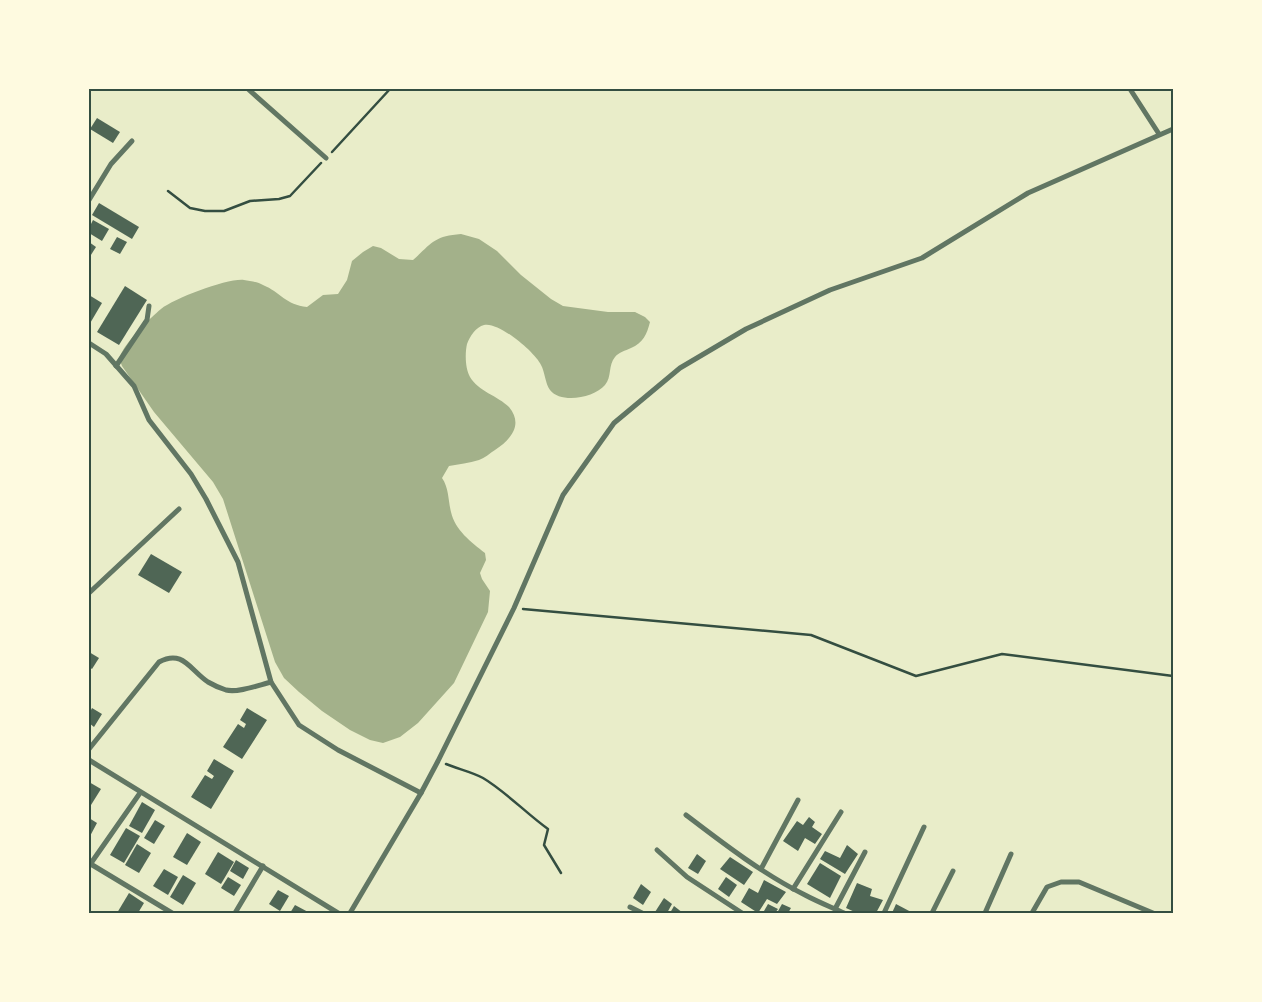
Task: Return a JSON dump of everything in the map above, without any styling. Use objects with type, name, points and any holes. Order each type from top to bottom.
[{"type":"street","points":[[248,89],[326,158]]},
{"type":"street","points":[[1130,89],[1159,134]]},
{"type":"street","points":[[350,913],[438,761],[514,608],[563,495],[614,423],[680,368],[746,329],[830,290],[922,258],[1028,193],[1173,129]]},
{"type":"street","points":[[89,200],[111,164],[132,141]]},
{"type":"street","points":[[116,366],[147,320],[149,306]]},
{"type":"street","points":[[89,343],[106,354],[134,386],[149,420],[191,474],[238,562],[271,682],[299,725],[338,750],[420,793]]},
{"type":"street","points":[[89,593],[179,509]]},
{"type":"street","points":[[89,749],[159,662],[167,658],[178,658],[189,664],[208,682],[227,690],[249,688],[271,682]]},
{"type":"street","points":[[89,760],[338,913]]},
{"type":"street","points":[[140,793],[89,864],[172,913]]},
{"type":"street","points":[[761,869],[798,800]]},
{"type":"street","points":[[793,888],[840,812]]},
{"type":"street","points":[[686,815],[761,869],[793,888],[844,913]]},
{"type":"street","points":[[884,913],[924,826]]},
{"type":"street","points":[[657,850],[686,877],[742,913]]},
{"type":"street","points":[[835,909],[865,852]]},
{"type":"street","points":[[985,913],[1012,854]]},
{"type":"street","points":[[235,913],[263,866]]},
{"type":"street","points":[[932,913],[953,871]]},
{"type":"street","points":[[1032,913],[1047,887],[1061,882],[1079,882],[1153,913]]},
{"type":"street","points":[[630,906],[642,913]]},
{"type":"path","points":[[168,191],[190,208],[205,211],[224,211],[250,201],[290,196],[390,89]]},
{"type":"path","points":[[514,608],[811,635],[916,676],[1002,654],[1173,676]]},
{"type":"path","points":[[438,761],[482,778],[497,787],[548,830],[544,845],[561,874]]},
{"type":"shaded area","points":[[461,234],[479,239],[497,251],[521,275],[563,306],[608,312],[635,312],[650,322],[646,334],[641,341],[615,357],[605,385],[600,390],[578,398],[562,397],[550,390],[537,359],[507,332],[490,325],[484,325],[478,328],[472,335],[467,344],[466,356],[470,377],[483,390],[509,407],[515,420],[515,426],[510,437],[501,446],[479,460],[449,466],[442,478],[456,524],[464,535],[485,553],[486,560],[480,573],[490,591],[488,612],[454,683],[418,723],[400,737],[383,743],[370,740],[350,730],[322,711],[284,678],[275,662],[223,499],[213,482],[154,412],[122,366],[120,357],[125,347],[135,335],[161,309],[202,290],[226,282],[244,280],[259,283],[294,304],[307,307],[323,295],[338,294],[347,280],[352,261],[373,246],[381,248],[399,259],[413,260],[434,241]]},
{"type":"building","points":[[97,118],[120,132],[113,143],[90,129]]},
{"type":"building","points":[[99,203],[139,227],[132,239],[92,215]]},
{"type":"building","points":[[93,220],[109,229],[102,241],[89,233]]},
{"type":"building","points":[[117,237],[127,242],[120,254],[110,249]]},
{"type":"building","points":[[89,242],[96,247],[89,258]]},
{"type":"building","points":[[125,286],[147,300],[119,345],[97,332]]},
{"type":"building","points":[[89,295],[102,303],[89,325]]},
{"type":"building","points":[[151,554],[182,572],[169,593],[138,575]]},
{"type":"building","points":[[89,652],[99,658],[92,669],[89,667]]},
{"type":"building","points":[[92,708],[102,714],[94,727],[89,723],[89,711]]},
{"type":"building","points":[[247,708],[267,720],[242,759],[223,747],[238,724],[244,728],[246,724],[240,720]]},
{"type":"building","points":[[214,759],[234,771],[211,809],[191,797],[205,775],[212,779],[214,776],[207,771]]},
{"type":"building","points":[[89,782],[101,789],[91,805],[89,804]]},
{"type":"building","points":[[142,802],[155,810],[142,833],[129,826]]},
{"type":"building","points":[[809,817],[815,822],[812,827],[822,834],[815,844],[805,838],[798,851],[783,841],[797,821],[803,825]]},
{"type":"building","points":[[89,818],[97,823],[89,838]]},
{"type":"building","points":[[155,820],[165,826],[154,844],[144,838]]},
{"type":"building","points":[[126,828],[140,836],[124,863],[110,855]]},
{"type":"building","points":[[187,833],[201,842],[187,865],[173,857]]},
{"type":"building","points":[[137,844],[151,853],[139,873],[125,865]]},
{"type":"building","points":[[847,845],[858,854],[845,874],[820,859],[825,851],[840,858]]},
{"type":"building","points":[[218,852],[234,862],[221,884],[205,874]]},
{"type":"building","points":[[697,854],[706,861],[698,874],[688,868]]},
{"type":"building","points":[[730,857],[753,872],[744,885],[720,869]]},
{"type":"building","points":[[236,860],[249,868],[243,879],[230,871]]},
{"type":"building","points":[[820,863],[841,876],[830,898],[807,884]]},
{"type":"building","points":[[164,869],[178,877],[168,895],[153,886]]},
{"type":"building","points":[[183,875],[196,883],[183,905],[170,897]]},
{"type":"building","points":[[228,877],[241,885],[234,896],[221,888]]},
{"type":"building","points":[[726,877],[737,885],[729,897],[718,889]]},
{"type":"building","points":[[764,880],[786,892],[777,904],[767,899],[758,913],[741,902],[749,888],[758,893]]},
{"type":"building","points":[[857,883],[872,889],[870,896],[883,900],[876,913],[857,913],[846,908]]},
{"type":"building","points":[[641,884],[651,892],[643,905],[633,898]]},
{"type":"building","points":[[278,890],[289,896],[280,911],[269,904]]},
{"type":"building","points":[[129,893],[144,903],[138,913],[117,913]]},
{"type":"building","points":[[664,898],[672,904],[667,913],[655,912]]},
{"type":"building","points":[[768,904],[778,909],[775,913],[764,911]]},
{"type":"building","points":[[782,904],[791,908],[788,913],[777,913]]},
{"type":"building","points":[[896,904],[913,913],[892,913]]},
{"type":"building","points":[[295,905],[310,913],[290,913]]},
{"type":"building","points":[[674,906],[683,913],[670,913]]}]
